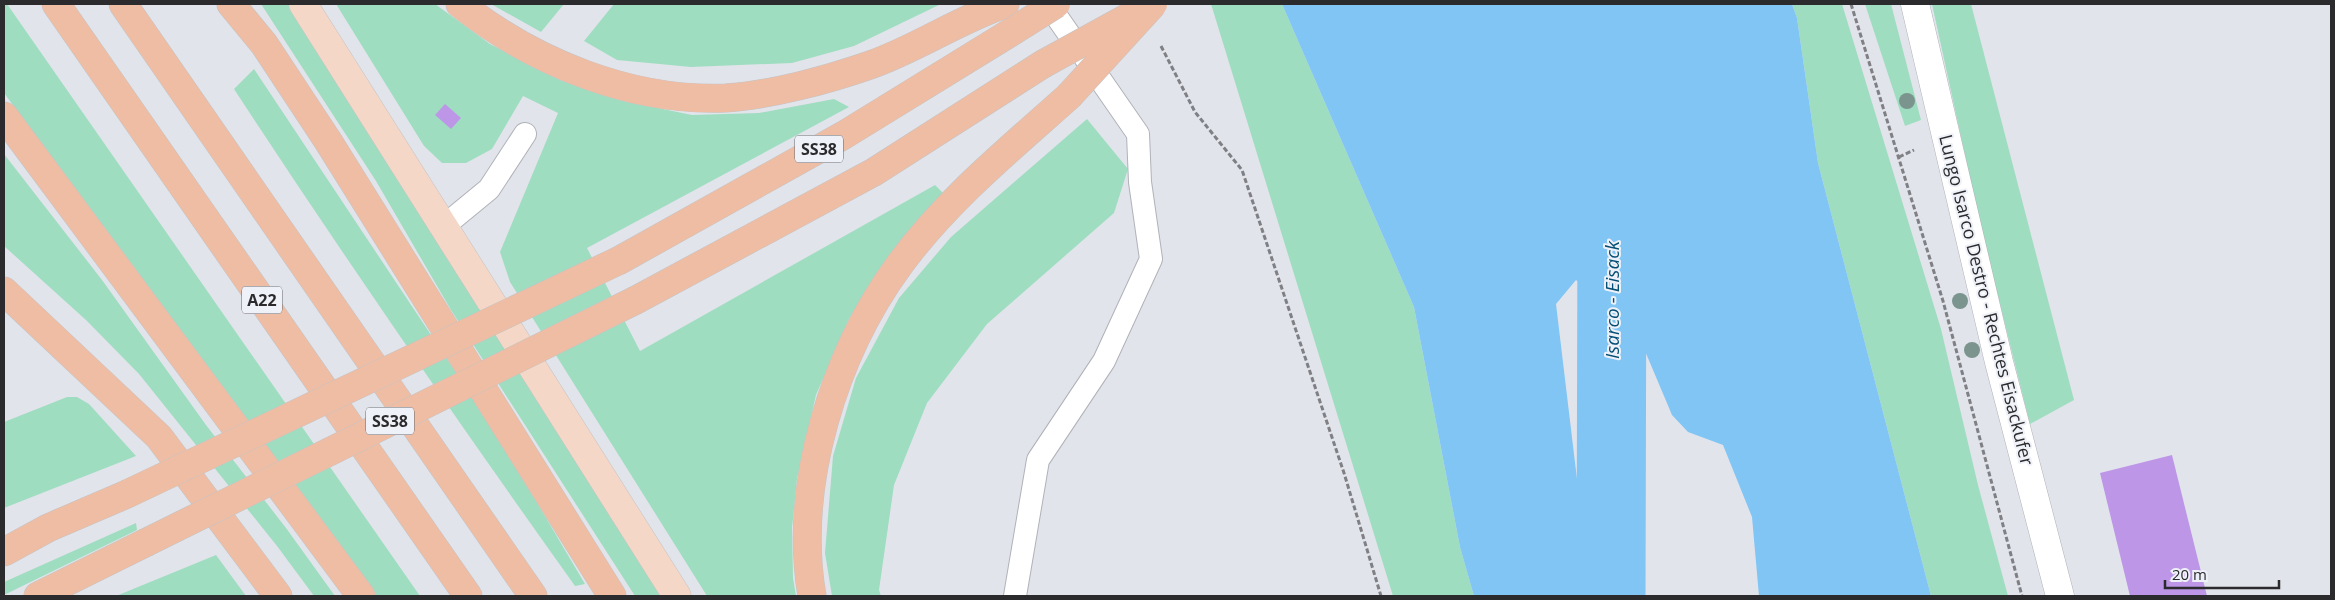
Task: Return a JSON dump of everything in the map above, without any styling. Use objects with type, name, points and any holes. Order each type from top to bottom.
[{"type":"highway","name":"A22","points":[[56,4],[468,596]]},
{"type":"highway","points":[[124,4],[533,596]]},
{"type":"highway","points":[[231,4],[264,44],[328,141],[612,596]]},
{"type":"highway","points":[[460,4],[531,50],[590,77],[667,96],[727,98],[803,86],[872,64],[999,6]]},
{"type":"highway","name":"SS38","points":[[4,552],[48,528],[127,494],[620,260],[844,135],[1056,4]]},
{"type":"highway","points":[[812,596],[809,579],[808,531],[811,482],[832,396],[870,311],[899,264],[960,195],[1069,96],[1153,4]]},
{"type":"highway","name":"SS38","points":[[38,596],[636,300],[874,172],[1043,64],[1153,4]]},
{"type":"highway","points":[[4,116],[360,596]]},
{"type":"highway","points":[[4,291],[159,436],[278,596]]},
{"type":"highway","points":[[4,534],[48,528]]},
{"type":"main road","points":[[303,4],[677,596]]},
{"type":"street","name":"Lungo Isarco Destro - Rechtes Eisackufer","points":[[1915,4],[1999,362],[2060,596]]},
{"type":"lane","points":[[1015,596],[1038,460],[1104,361],[1151,259],[1140,182],[1138,134],[1048,4]]},
{"type":"lane","points":[[444,226],[489,189],[525,134]]},
{"type":"path","points":[[1851,4],[1943,302],[2022,596]]},
{"type":"path","points":[[1158,38],[1196,112],[1242,170],[1344,473],[1381,596]]},
{"type":"green space","points":[[4,4],[7,4],[420,596],[374,596],[4,93]]},
{"type":"green space","points":[[261,4],[289,4],[545,405],[663,596],[635,596],[451,310],[376,181]]},
{"type":"green space","points":[[336,4],[435,4],[490,44],[560,80],[619,100],[692,115],[759,113],[834,99],[849,107],[587,248],[640,351],[935,185],[943,193],[892,252],[849,319],[816,395],[797,479],[792,528],[793,578],[796,596],[707,596],[510,282],[500,252],[558,113],[523,96],[492,149],[466,163],[442,163],[424,146]]},
{"type":"green space","points":[[491,4],[564,4],[541,32]]},
{"type":"green space","points":[[614,4],[941,4],[854,46],[792,63],[691,67],[617,60],[584,41]]},
{"type":"green space","points":[[1211,4],[1282,4],[1414,307],[1460,547],[1474,596],[1393,596]]},
{"type":"green space","points":[[1792,4],[1842,4],[1941,329],[1978,485],[2008,596],[1931,596],[1818,163],[1797,18]]},
{"type":"green space","points":[[1865,4],[1891,4],[1921,120],[1905,126]]},
{"type":"green space","points":[[1932,4],[1971,4],[2074,400],[2030,424],[1980,224]]},
{"type":"green space","points":[[254,69],[493,428],[585,584],[575,586],[531,524],[359,277],[234,89]]},
{"type":"green space","points":[[1087,119],[1128,169],[1114,213],[987,324],[927,403],[894,485],[879,590],[881,596],[832,596],[825,553],[833,456],[856,378],[899,298],[951,237]]},
{"type":"green space","points":[[4,154],[102,280],[206,425],[286,528],[335,596],[314,596],[277,546],[139,374],[86,320],[4,246]]},
{"type":"green space","points":[[67,397],[77,397],[89,404],[136,456],[4,508],[4,422]]},
{"type":"green space","points":[[136,523],[137,530],[4,595],[4,582]]},
{"type":"green space","points":[[216,555],[246,596],[116,596]]},
{"type":"water","points":[[1282,4],[1792,4],[1797,18],[1818,163],[1931,596],[1759,596],[1752,517],[1723,445],[1688,432],[1672,415],[1637,332],[1576,280],[1556,304],[1591,596],[1474,596],[1460,547],[1414,307]]},
{"type":"building","points":[[445,104],[461,118],[451,129],[435,115]]},
{"type":"building","points":[[2172,455],[2207,596],[2130,596],[2100,473]]},
{"type":"waterway","name":"Isarco - Eisack","points":[[1611,596],[1612,215]]}]
